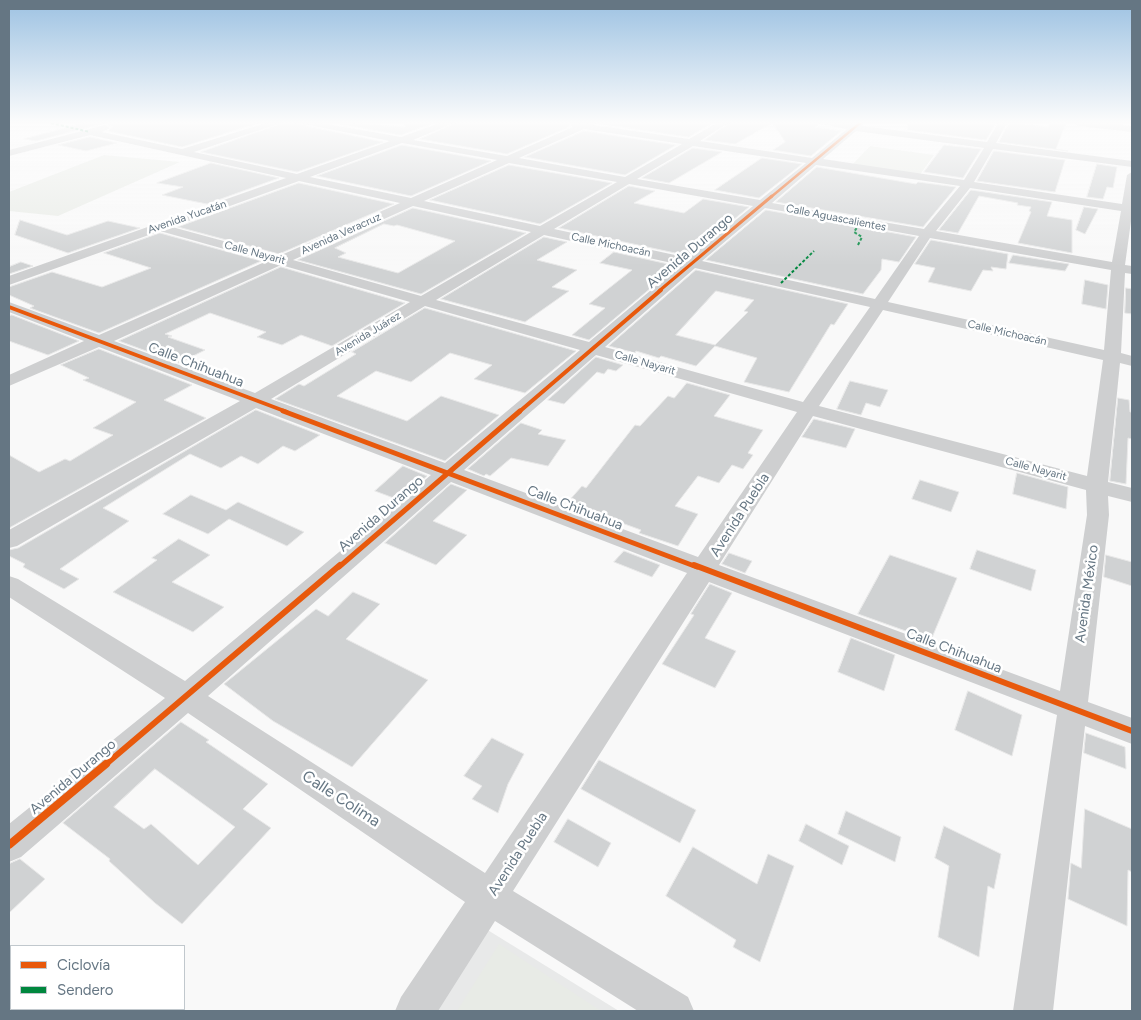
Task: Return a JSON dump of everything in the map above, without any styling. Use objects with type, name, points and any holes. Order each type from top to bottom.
[{"type":"street","name":"Calle Michoacán","points":[[264,171],[543,230],[1122,359]]},
{"type":"street","name":"Avenida Yucatán","points":[[9,281],[318,171]]},
{"type":"street","name":"Avenida Veracruz","points":[[9,381],[484,171]]},
{"type":"street","name":"Calle Aguascalientes","points":[[572,171],[1125,269]]},
{"type":"street","name":"Avenida Juárez","points":[[9,540],[256,400],[645,171]]},
{"type":"street","name":"Avenida Durango","points":[[9,845],[187,697],[447,472],[803,171]]},
{"type":"street","points":[[873,171],[1129,208]]},
{"type":"street","name":"Avenida Puebla","points":[[415,1011],[808,409],[926,235],[967,184],[975,171]]},
{"type":"street","name":"Avenida México","points":[[1033,1011],[1098,515],[1097,486],[1122,359],[1125,269],[1132,175]]},
{"type":"street","name":"Calle Nayarit","points":[[159,226],[808,409],[1132,495]]},
{"type":"street","name":"Calle Chihuahua","points":[[9,308],[1132,730]]},
{"type":"street","name":"Calle Colima","points":[[9,585],[187,697],[489,897],[674,1011]]},
{"type":"shaded area","points":[[64,171],[161,171],[58,216],[9,211],[9,192]]},
{"type":"shaded area","points":[[882,171],[923,171],[919,176]]},
{"type":"shaded area","points":[[486,929],[619,1011],[432,1011]]},
{"type":"shaded area","points":[[499,944],[601,1011],[457,1011]]},
{"type":"building","points":[[190,171],[245,171],[279,178],[207,204],[162,195],[183,187],[157,183]]},
{"type":"building","points":[[332,171],[469,171],[411,196],[317,176]]},
{"type":"building","points":[[496,171],[541,171],[612,183],[540,224],[430,200]]},
{"type":"building","points":[[601,171],[632,171],[625,175]]},
{"type":"building","points":[[655,171],[690,171],[669,183],[642,178]]},
{"type":"building","points":[[743,171],[794,171],[759,198],[715,190]]},
{"type":"building","points":[[813,171],[838,171],[916,184],[918,182],[956,187],[923,227],[776,202]]},
{"type":"building","points":[[925,171],[968,171],[963,178],[924,172]]},
{"type":"building","points":[[983,171],[1062,171],[1055,192],[977,181]]},
{"type":"building","points":[[1095,171],[1116,171],[1113,188],[1107,187],[1103,199],[1087,197]]},
{"type":"building","points":[[299,183],[394,204],[279,254],[178,227]]},
{"type":"building","points":[[629,186],[655,191],[634,203],[684,213],[703,199],[749,207],[689,256],[559,228]]},
{"type":"building","points":[[971,190],[1052,202],[1047,216],[1072,220],[1072,253],[1018,243],[1031,212],[1029,211],[1031,207],[979,196],[958,233],[939,230]]},
{"type":"building","points":[[1084,207],[1098,209],[1085,234],[1076,230]]},
{"type":"building","points":[[413,208],[526,233],[421,294],[298,260]],"holes":[[[384,224],[397,225],[455,241],[398,273],[338,257],[346,253],[335,248]]]},
{"type":"building","points":[[766,210],[916,237],[899,262],[882,259],[881,270],[863,294],[706,260]]},
{"type":"building","points":[[20,220],[67,235],[108,221],[140,228],[68,253],[15,235]]},
{"type":"building","points":[[160,233],[261,261],[99,333],[30,308],[34,306],[9,295],[9,287],[52,272],[102,287],[151,268],[104,253]]},
{"type":"building","points":[[544,237],[567,242],[537,260],[577,270],[552,287],[569,291],[525,322],[441,299]]},
{"type":"building","points":[[931,240],[1008,254],[1006,269],[991,267],[993,271],[983,270],[971,291],[928,282],[935,268],[915,264]]},
{"type":"building","points":[[614,252],[677,266],[589,340],[572,335],[605,308],[589,304],[632,270],[600,263]]},
{"type":"building","points":[[1013,255],[1069,264],[1065,271],[1009,263]]},
{"type":"building","points":[[21,262],[33,266],[9,274],[9,267]]},
{"type":"building","points":[[281,267],[405,303],[332,346],[301,335],[282,345],[257,337],[266,332],[210,313],[165,334],[172,336],[168,337],[205,350],[179,363],[119,341]]},
{"type":"building","points":[[696,270],[848,304],[834,325],[831,324],[789,392],[744,382],[757,358],[715,346],[696,366],[661,356],[659,358],[609,346]],"holes":[[[716,291],[754,300],[744,311],[748,312],[715,345],[676,335]]]},
{"type":"building","points":[[1085,280],[1108,285],[1106,309],[1082,304]]},
{"type":"building","points":[[1126,288],[1132,289],[1132,314],[1125,313]]},
{"type":"building","points":[[425,308],[576,351],[525,393],[474,379],[492,365],[450,353],[411,382],[376,371],[337,396],[407,421],[441,396],[499,415],[445,461],[275,399],[299,384],[304,386],[356,354],[352,352]]},
{"type":"building","points":[[12,315],[79,341],[48,355],[9,341],[9,316]]},
{"type":"building","points":[[99,349],[192,385],[164,400],[206,418],[9,528],[9,455],[39,472],[65,459],[70,461],[113,435],[93,428],[136,402],[83,380],[89,378],[61,365]]},
{"type":"building","points":[[596,357],[623,365],[616,371],[608,369],[604,374],[597,372],[564,404],[548,400]]},
{"type":"building","points":[[850,381],[888,390],[880,407],[866,403],[861,415],[837,409]]},
{"type":"building","points":[[687,383],[730,395],[714,416],[763,430],[748,453],[753,455],[743,469],[732,465],[719,483],[698,476],[675,506],[698,514],[678,546],[639,533],[641,530],[567,503],[582,486],[586,488],[635,425],[640,426],[668,396],[674,398]]},
{"type":"building","points":[[1118,398],[1129,400],[1130,412],[1132,412],[1132,439],[1128,438],[1126,484],[1110,481]]},
{"type":"building","points":[[256,410],[320,435],[295,451],[283,446],[258,464],[241,456],[221,468],[190,454],[103,508],[129,521],[60,569],[79,579],[64,589],[23,567],[25,564],[9,556],[9,550],[18,548]]},
{"type":"building","points":[[814,419],[855,429],[846,448],[802,437]]},
{"type":"building","points":[[521,423],[542,430],[538,434],[566,440],[548,466],[511,458],[490,476],[486,474],[484,476],[468,469]]},
{"type":"building","points":[[403,466],[427,476],[399,500],[375,491]]},
{"type":"building","points":[[1017,473],[1068,487],[1066,509],[1013,494]]},
{"type":"building","points":[[920,480],[959,492],[951,512],[912,499]]},
{"type":"building","points":[[451,484],[467,490],[433,521],[467,535],[436,565],[385,543]]},
{"type":"building","points":[[191,495],[226,510],[238,502],[304,532],[287,546],[229,519],[208,534],[163,514]]},
{"type":"building","points":[[179,539],[210,555],[172,582],[224,607],[193,632],[113,592],[157,560],[152,558]]},
{"type":"building","points":[[977,550],[1036,570],[1031,591],[970,569]]},
{"type":"building","points":[[624,551],[660,565],[652,577],[614,562]]},
{"type":"building","points":[[729,553],[752,561],[745,573],[722,564]]},
{"type":"building","points":[[890,555],[957,578],[931,640],[858,614]]},
{"type":"building","points":[[1106,555],[1132,562],[1132,586],[1104,577]]},
{"type":"building","points":[[710,584],[732,593],[705,638],[736,651],[715,688],[662,664],[694,615],[691,614]]},
{"type":"building","points":[[353,592],[380,604],[346,639],[428,680],[352,767],[273,721],[224,684],[316,609],[328,616]]},
{"type":"building","points":[[851,638],[895,655],[884,691],[838,672]]},
{"type":"building","points":[[968,691],[1022,715],[1012,756],[955,730]]},
{"type":"building","points":[[181,722],[209,740],[206,742],[268,784],[243,809],[271,828],[182,924],[155,903],[109,861],[110,859],[63,823]],"holes":[[[155,769],[235,827],[198,865],[151,824],[144,829],[114,807]]]},
{"type":"building","points":[[1086,733],[1125,747],[1126,769],[1084,753]]},
{"type":"building","points":[[492,738],[524,754],[508,784],[498,813],[472,799],[482,786],[464,776]]},
{"type":"building","points":[[599,760],[696,810],[680,843],[581,789]]},
{"type":"building","points":[[1085,809],[1132,829],[1132,872],[1128,870],[1127,926],[1068,899],[1071,863],[1081,868]]},
{"type":"building","points":[[846,811],[901,837],[895,862],[838,834]]},
{"type":"building","points":[[568,819],[611,843],[598,867],[554,842]]},
{"type":"building","points":[[806,824],[849,846],[842,865],[799,841]]},
{"type":"building","points":[[944,826],[1001,854],[994,889],[988,886],[979,957],[938,937],[949,866],[935,858]]},
{"type":"building","points":[[693,847],[757,884],[768,854],[794,866],[760,962],[733,947],[736,940],[666,896]]},
{"type":"building","points":[[20,859],[45,879],[9,913],[9,864]]},
{"type":"marked path","points":[[858,245],[862,237],[854,232],[860,223]]},
{"type":"marked path","points":[[781,283],[814,251]]},
{"type":"cycle path","points":[[9,845],[187,697],[692,263],[803,171]]},
{"type":"cycle path","points":[[9,307],[1132,731]]}]
